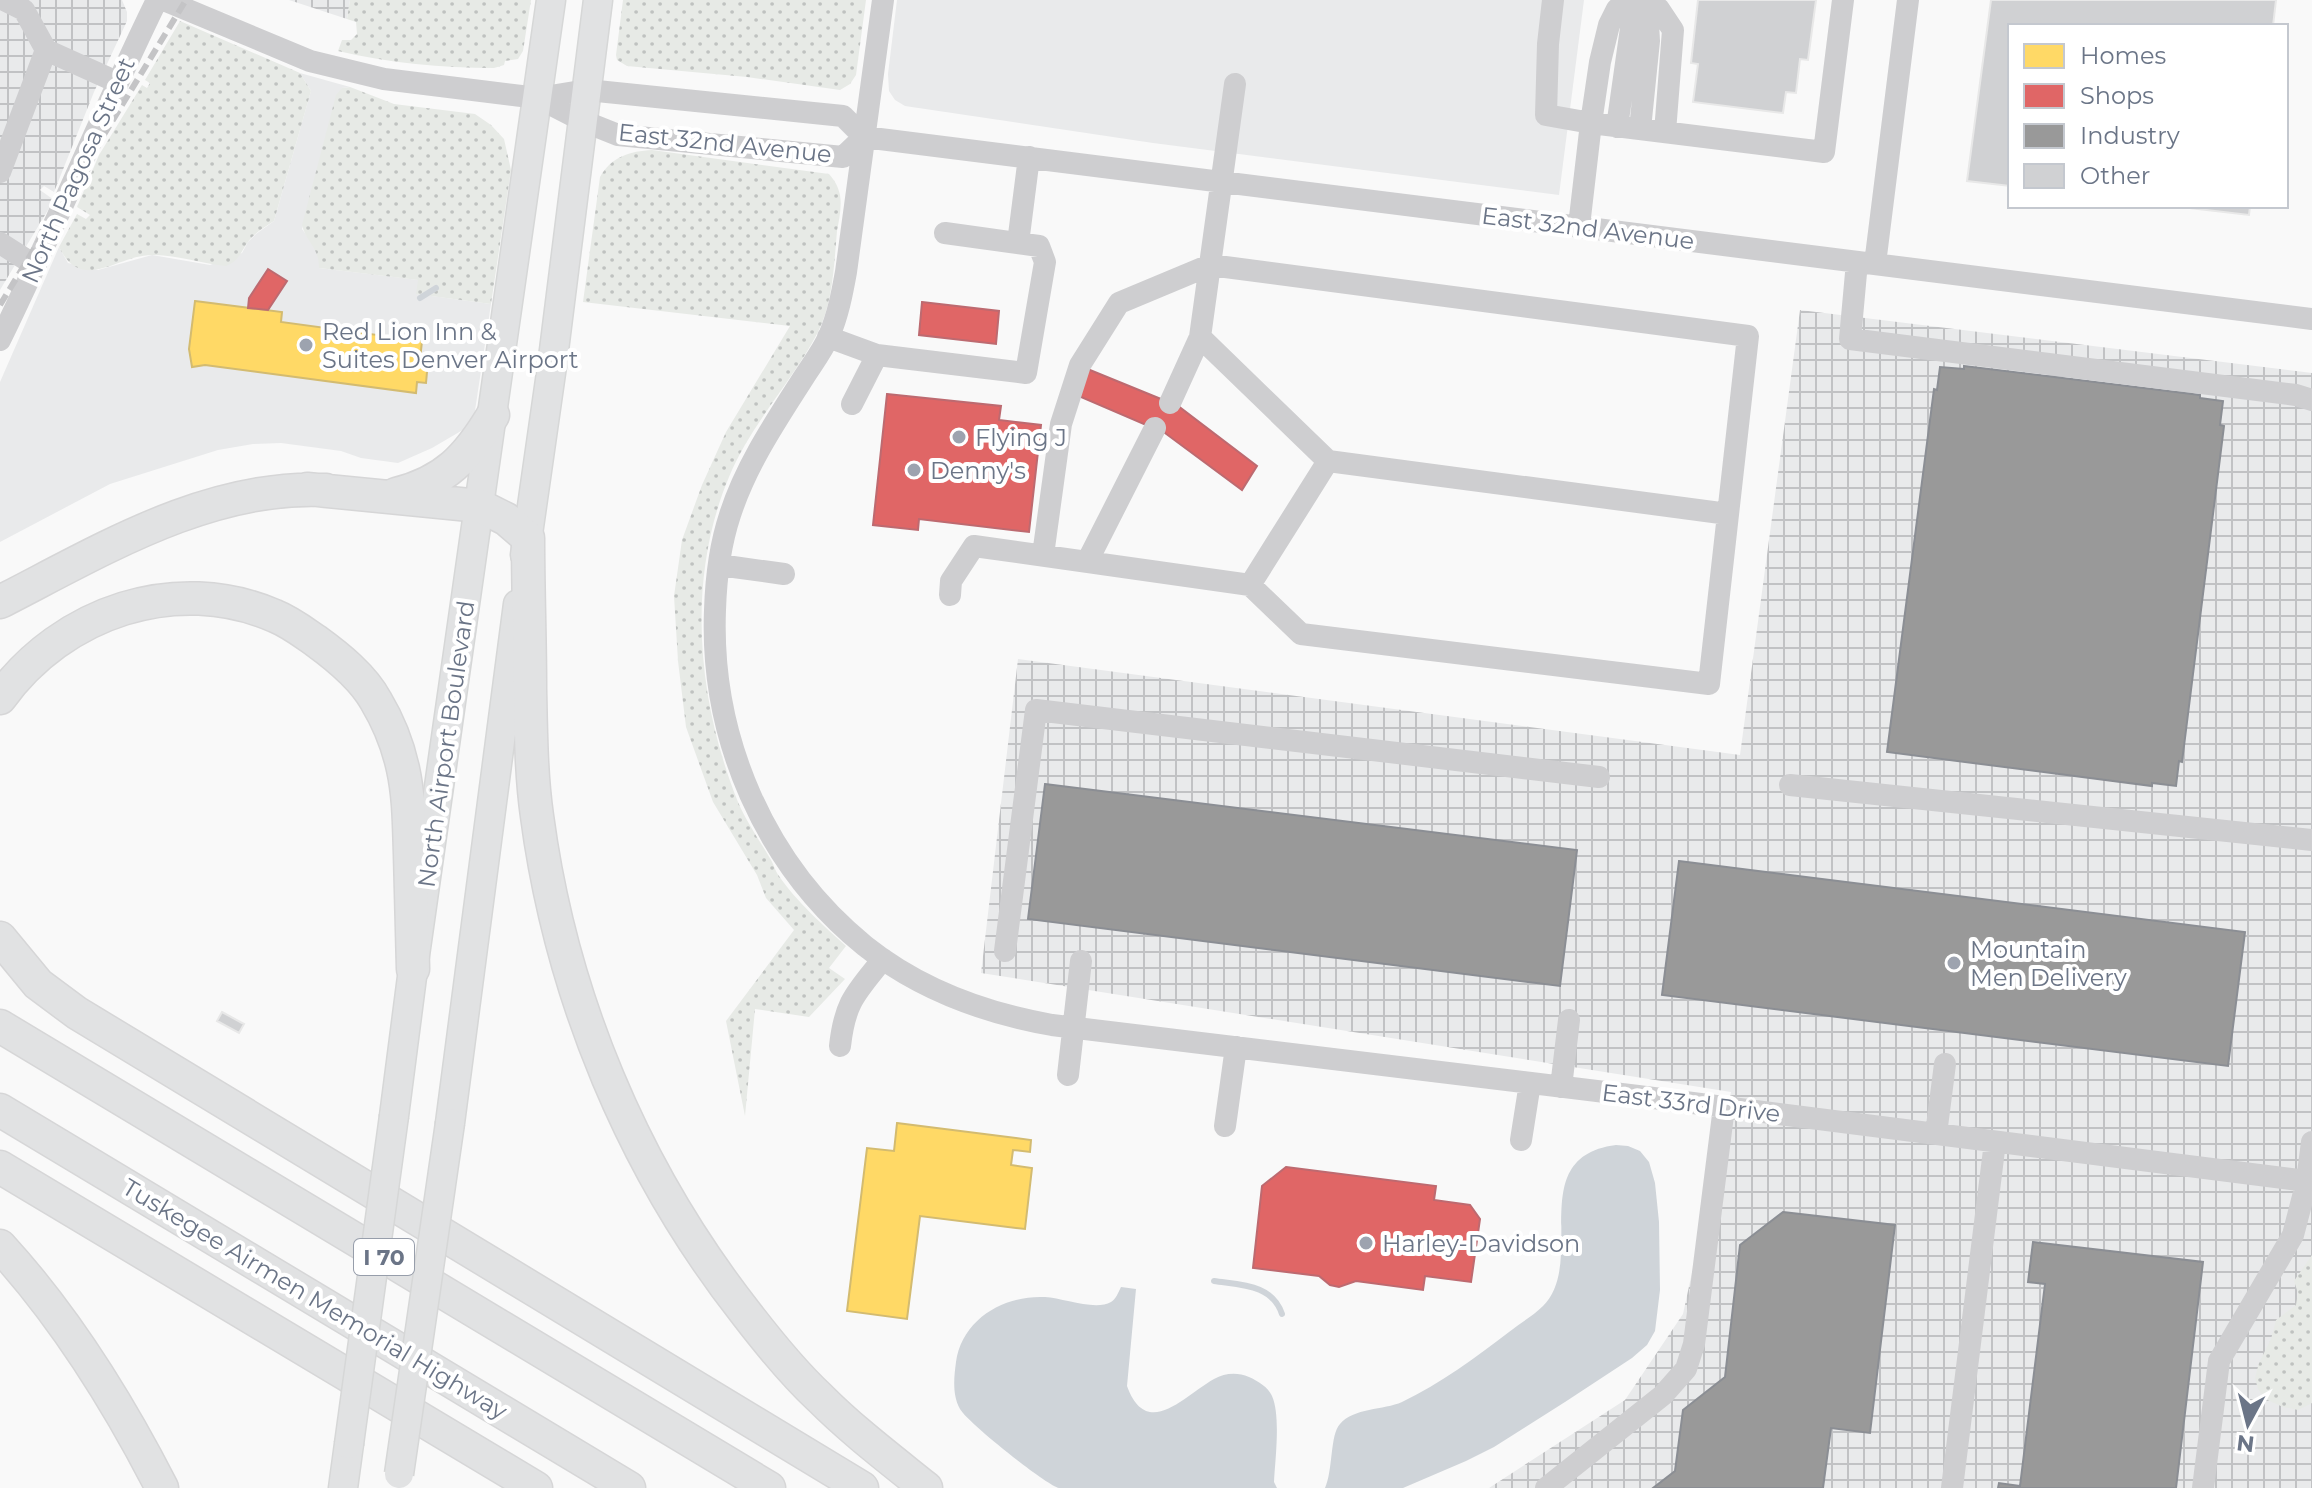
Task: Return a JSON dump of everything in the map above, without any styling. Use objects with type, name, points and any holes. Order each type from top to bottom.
[{"type":"highway","points":[[0,602],[107,547],[200,509],[264,493],[307,489],[396,494],[419,488],[439,478],[462,459],[477,442],[493,415]]},
{"type":"highway","points":[[307,489],[480,506],[506,519],[528,538],[530,719],[537,817],[571,978],[621,1107],[651,1170],[688,1232],[767,1340],[819,1397],[868,1442],[926,1488]]},
{"type":"highway","points":[[0,698],[23,670],[75,631],[110,613],[163,598],[208,598],[241,604],[292,624],[328,650],[364,683],[376,700],[403,767],[408,807],[413,969]]},
{"type":"highway","points":[[0,938],[38,984],[77,1013],[862,1488]]},
{"type":"highway","name":"I 70","points":[[0,1026],[769,1488]]},
{"type":"highway","name":"Tuskegee Airmen Memorial Highway","points":[[0,1110],[629,1488]]},
{"type":"highway","points":[[0,1167],[536,1488]]},
{"type":"highway","points":[[0,1246],[56,1315],[97,1373],[162,1488]]},
{"type":"main road","name":"North Airport Boulevard","points":[[343,1488],[413,969],[551,0]]},
{"type":"main road","points":[[398,1481],[450,1123],[598,0]]},
{"type":"street","points":[[4,0],[24,10],[46,50],[117,82]]},
{"type":"street","name":"North Pagosa Street","points":[[0,340],[157,0]]},
{"type":"street","name":"East 32nd Avenue","points":[[164,0],[283,51],[335,69],[384,79],[538,98],[587,90],[843,116],[864,137],[2312,319]]},
{"type":"street","name":"East 33rd Drive","points":[[883,0],[839,310],[828,337],[752,461],[729,518],[719,565],[714,630],[716,668],[726,727],[740,771],[761,818],[791,866],[851,933],[883,959],[936,989],[981,1009],[1011,1018],[2307,1181]]},
{"type":"street","points":[[1553,0],[1546,115],[1824,152],[1843,0]]},
{"type":"street","points":[[1579,226],[1591,123],[1609,25],[1617,9],[1628,0]]},
{"type":"street","points":[[1628,128],[1649,41],[1648,23],[1637,0]]},
{"type":"street","points":[[1645,0],[1659,9],[1673,30],[1665,132]]},
{"type":"street","points":[[1908,0],[1866,263],[1850,339],[2296,395],[2312,400]]},
{"type":"street","points":[[0,172],[46,50]]},
{"type":"street","points":[[1170,403],[1200,337],[1235,84]]},
{"type":"street","name":"East 32nd Avenue","points":[[538,98],[618,135],[843,157],[864,137]]},
{"type":"street","points":[[1018,243],[1029,157]]},
{"type":"street","points":[[828,337],[877,355],[1026,373],[1045,262],[1039,246],[945,233]]},
{"type":"street","points":[[0,243],[36,266]]},
{"type":"street","points":[[950,595],[951,581],[974,546],[1250,585],[1301,634],[1709,684],[1748,336],[1210,265],[1119,303],[1080,365],[1061,424],[1043,555]]},
{"type":"street","points":[[1200,337],[1328,461],[1728,514]]},
{"type":"street","points":[[852,404],[877,355]]},
{"type":"street","points":[[1087,562],[1155,428]]},
{"type":"street","points":[[1250,585],[1328,461]]},
{"type":"street","points":[[719,565],[784,574]]},
{"type":"street","points":[[1005,951],[1036,710],[1599,777]]},
{"type":"street","points":[[1790,785],[2312,840]]},
{"type":"street","points":[[840,1046],[842,1023],[850,1001],[883,959]]},
{"type":"street","points":[[1068,1075],[1081,961]]},
{"type":"street","points":[[1561,1087],[1569,1020]]},
{"type":"street","points":[[1225,1126],[1236,1047]]},
{"type":"street","points":[[1936,1134],[1945,1064]]},
{"type":"street","points":[[1521,1140],[1530,1083]]},
{"type":"street","points":[[1546,1488],[1663,1395],[1686,1369],[1694,1344],[1724,1107]]},
{"type":"street","points":[[1952,1488],[1995,1142]]},
{"type":"street","points":[[2203,1488],[2219,1361],[2293,1235],[2307,1181],[2312,1142]]},
{"type":"shaded area","points":[[0,0],[122,0],[127,21],[94,92],[54,192],[44,186],[40,190],[54,200],[0,290]]},
{"type":"shaded area","points":[[289,0],[350,0],[347,19]]},
{"type":"shaded area","points":[[350,0],[531,0],[523,51],[518,59],[505,61],[504,65],[494,68],[416,64],[338,51],[342,40],[351,40],[357,34],[356,22],[347,19]]},
{"type":"shaded area","points":[[623,0],[866,0],[856,75],[850,84],[840,90],[747,77],[627,66],[617,60],[616,55]]},
{"type":"shaded area","points":[[897,0],[1584,0],[1559,195],[1153,143],[905,106],[895,100],[889,91],[888,74]]},
{"type":"shaded area","points":[[180,21],[300,73],[311,91],[274,221],[253,236],[237,259],[226,266],[152,255],[101,269],[78,268],[68,261],[59,247],[77,214],[86,219],[90,215],[77,207],[99,155],[142,85],[147,88],[150,83],[145,80]]},
{"type":"shaded area","points":[[300,73],[350,87],[342,88],[302,229],[315,247],[319,268],[419,280],[417,294],[491,304],[473,424],[398,463],[281,443],[218,450],[110,484],[0,542],[0,382],[59,247],[68,263],[98,270],[152,255],[210,265],[242,253],[256,234],[274,221],[311,91]]},
{"type":"shaded area","points":[[350,87],[394,104],[475,114],[504,139],[511,170],[491,304],[416,294],[418,280],[319,268],[317,255],[302,225],[336,95],[342,88]]},
{"type":"shaded area","points":[[652,150],[829,174],[841,200],[832,283],[823,320],[808,350],[738,458],[715,516],[706,556],[702,640],[706,681],[713,723],[738,802],[776,872],[811,913],[846,946],[829,968],[845,979],[809,1017],[755,1009],[745,1116],[726,1021],[794,930],[766,898],[757,875],[713,802],[686,727],[674,596],[682,540],[702,485],[726,432],[790,326],[583,302],[600,177],[610,164],[622,156]]},
{"type":"shaded area","points":[[1800,310],[2312,373],[2312,1488],[1489,1488],[1625,1400],[1683,1314],[1731,1092],[981,973],[1018,659],[1740,755]]},
{"type":"shaded area","points":[[1616,1145],[1640,1151],[1649,1162],[1655,1183],[1660,1290],[1655,1331],[1647,1345],[1565,1402],[1466,1461],[1403,1488],[1325,1488],[1340,1424],[1353,1415],[1395,1405],[1430,1387],[1543,1306],[1555,1287],[1560,1264],[1564,1189],[1572,1169],[1588,1154]]},
{"type":"shaded area","points":[[2312,1255],[2312,1403],[2298,1410],[2265,1399],[2255,1378],[2276,1320],[2296,1305],[2298,1293],[2294,1281]]},
{"type":"shaded area","points":[[1121,1287],[1136,1289],[1127,1386],[1135,1402],[1145,1410],[1156,1412],[1179,1403],[1222,1375],[1240,1374],[1259,1382],[1270,1393],[1275,1405],[1277,1439],[1274,1482],[1277,1488],[1059,1488],[1007,1452],[960,1409],[954,1386],[960,1347],[967,1333],[987,1313],[1000,1305],[1030,1297],[1088,1305],[1104,1304],[1114,1299]]},
{"type":"building: Homes","name":"Red Lion Inn & Suites Denver Airport","points":[[195,301],[282,312],[281,322],[422,341],[420,360],[428,361],[426,383],[417,382],[416,393],[205,365],[192,367],[189,349]]},
{"type":"building: Homes","points":[[897,1123],[1031,1140],[1030,1152],[1013,1150],[1011,1165],[1032,1168],[1025,1229],[920,1216],[907,1319],[847,1311],[867,1148],[894,1151]]},
{"type":"building: Shops","points":[[268,269],[287,281],[268,310],[248,308],[249,298]]},
{"type":"building: Shops","points":[[922,302],[999,311],[996,344],[919,335]]},
{"type":"building: Shops","name":"Flying J","points":[[1085,368],[1178,406],[1257,466],[1242,490],[1165,433],[1074,394]]},
{"type":"building: Shops","points":[[887,394],[1001,406],[999,420],[1041,425],[1029,532],[919,519],[918,530],[873,525]]},
{"type":"building: Shops","name":"Harley-Davidson","points":[[1286,1167],[1436,1186],[1434,1200],[1470,1205],[1480,1219],[1471,1282],[1425,1276],[1423,1290],[1356,1281],[1339,1287],[1330,1285],[1319,1276],[1253,1268],[1262,1186]]},
{"type":"building: Industry","points":[[1964,366],[2200,395],[2200,398],[2223,401],[2220,425],[2224,426],[2182,762],[2179,761],[2176,786],[2152,783],[2152,786],[1887,752],[1934,389],[1937,390],[1940,367],[1964,369]]},
{"type":"building: Industry","points":[[1045,784],[1577,850],[1560,986],[1028,919]]},
{"type":"building: Industry","name":"Mountain Men Delivery","points":[[1679,861],[2245,932],[2228,1066],[1662,995]]},
{"type":"building: Industry","points":[[1783,1212],[1895,1225],[1870,1433],[1831,1428],[1823,1488],[1653,1488],[1675,1471],[1683,1410],[1725,1377],[1740,1245]]},
{"type":"building: Industry","points":[[2033,1242],[2203,1262],[2176,1488],[1998,1488],[1999,1483],[2020,1486],[2045,1284],[2028,1282]]},
{"type":"building: Other","points":[[1698,0],[1816,0],[1808,60],[1800,59],[1796,93],[1786,92],[1783,113],[1693,102],[1698,64],[1691,63]]},
{"type":"building: Other","points":[[1991,0],[2276,0],[2273,24],[2008,24],[2008,186],[1967,181]]},
{"type":"building: Other","points":[[2189,208],[2250,208],[2249,215]]},
{"type":"building: Other","points":[[222,1012],[244,1024],[239,1033],[217,1021]]},
{"type":"waterway","points":[[420,298],[436,288]]},
{"type":"waterway","points":[[1214,1281],[1263,1291],[1277,1304],[1282,1314]]},
{"type":"railway","points":[[0,305],[186,0]]},
{"type":"place","name":"Red Lion Inn & Suites Denver Airport","points":[[306,345]]},
{"type":"place","name":"Flying J","points":[[959,437]]},
{"type":"place","name":"Denny's","points":[[914,470]]},
{"type":"place","name":"Mountain Men Delivery","points":[[1954,963]]},
{"type":"place","name":"Harley-Davidson","points":[[1366,1243]]}]
